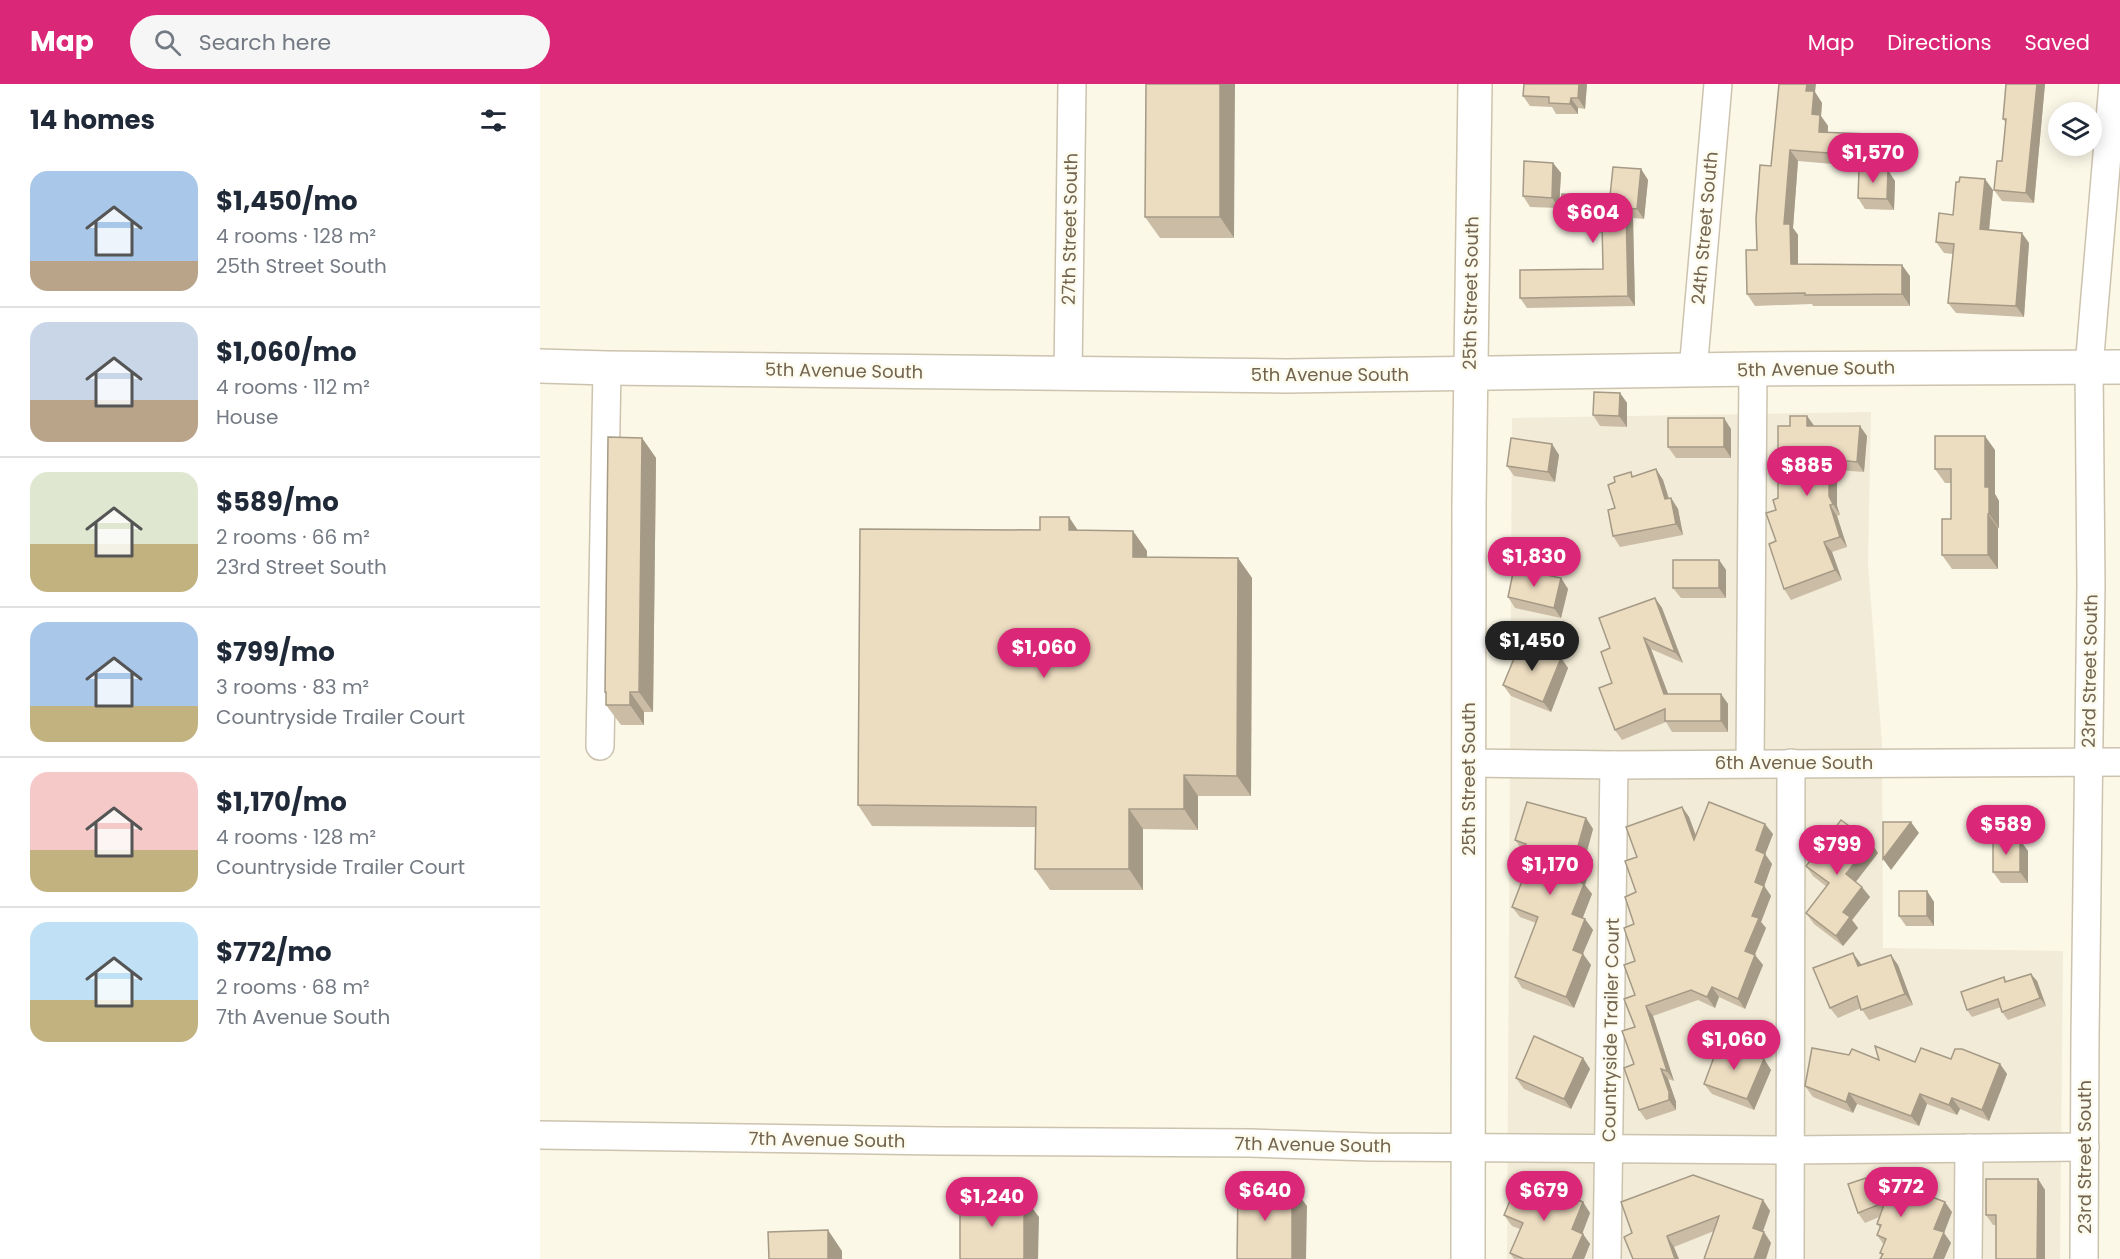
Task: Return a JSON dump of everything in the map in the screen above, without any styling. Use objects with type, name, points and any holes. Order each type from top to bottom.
[{"type":"street","name":"27th Street South","points":[[1068,374],[1072,84]]},
{"type":"street","name":"25th Street South","points":[[1468,1259],[1470,374],[1475,84]]},
{"type":"street","name":"24th Street South","points":[[1693,371],[1718,84]]},
{"type":"street","name":"23rd Street South","points":[[2085,1259],[2091,585],[2105,367],[2113,84]]},
{"type":"street","name":"5th Avenue South","points":[[540,366],[1286,376],[1753,369],[2105,367]]},
{"type":"street","points":[[600,746],[607,368]]},
{"type":"street","points":[[1750,763],[1753,369]]},
{"type":"street","name":"6th Avenue South","points":[[1469,763],[1614,765],[2120,762]]},
{"type":"street","points":[[1790,1259],[1791,764]]},
{"type":"street","name":"Countryside Trailer Court","points":[[1607,1259],[1614,765]]},
{"type":"street","name":"7th Avenue South","points":[[540,1135],[1791,1150],[2085,1147]]},
{"type":"street","points":[[1968,1259],[1969,1148]]},
{"type":"shaded area","points":[[1871,412],[1868,564],[1882,744],[1883,948],[2063,951],[2060,1259],[1507,1259],[1512,418]]},
{"type":"building","points":[[1146,84],[1220,84],[1220,217],[1145,217]]},
{"type":"building","points":[[1524,84],[1579,84],[1578,98],[1571,98],[1570,104],[1549,103],[1549,97],[1523,96]]},
{"type":"building","points":[[1779,84],[1807,84],[1806,91],[1814,91],[1812,114],[1820,115],[1819,132],[1868,134],[1867,162],[1841,161],[1841,154],[1790,150],[1784,224],[1790,224],[1791,264],[1902,265],[1902,294],[1747,294],[1746,250],[1757,250],[1756,219],[1760,165],[1771,166]]},
{"type":"building","points":[[2006,84],[2037,84],[2026,193],[1994,190],[1997,161],[2002,161],[2006,119],[2003,119]]},
{"type":"building","points":[[1524,161],[1553,163],[1552,198],[1523,196]]},
{"type":"building","points":[[1613,167],[1641,169],[1637,209],[1626,208],[1628,296],[1520,298],[1520,270],[1603,269],[1602,223],[1560,221],[1562,194],[1610,196]]},
{"type":"building","points":[[1859,169],[1888,170],[1887,199],[1858,198]]},
{"type":"building","points":[[1960,177],[1985,179],[1980,229],[2022,233],[2016,306],[1948,303],[1954,244],[1936,242],[1939,213],[1953,215],[1956,182],[1959,182]]},
{"type":"building","points":[[1594,392],[1620,393],[1619,416],[1593,415]]},
{"type":"building","points":[[1790,416],[1807,416],[1807,426],[1860,426],[1857,462],[1829,459],[1829,496],[1833,504],[1830,505],[1840,537],[1824,542],[1835,570],[1784,589],[1769,544],[1776,541],[1766,513],[1776,510],[1773,500],[1778,498],[1778,426],[1790,426]]},
{"type":"building","points":[[1668,418],[1724,418],[1724,447],[1668,447]]},
{"type":"building","points":[[1935,436],[1985,436],[1985,487],[1989,487],[1988,555],[1942,555],[1942,519],[1951,519],[1951,469],[1935,469]]},
{"type":"building","points":[[608,437],[642,438],[639,692],[630,692],[630,705],[606,705]]},
{"type":"building","points":[[1511,438],[1552,444],[1548,472],[1507,466]]},
{"type":"building","points":[[1656,469],[1665,499],[1671,498],[1676,524],[1613,536],[1608,510],[1615,508],[1608,485],[1615,482],[1614,477],[1631,472],[1632,477]]},
{"type":"building","points":[[1040,517],[1069,517],[1069,530],[1133,531],[1133,557],[1238,558],[1237,776],[1184,775],[1184,809],[1129,809],[1129,869],[1035,869],[1036,807],[858,805],[860,529],[1040,530]]},
{"type":"building","points":[[1673,560],[1719,560],[1719,588],[1673,588]]},
{"type":"building","points":[[1514,568],[1561,578],[1554,608],[1508,597]]},
{"type":"building","points":[[1655,598],[1675,652],[1644,638],[1664,694],[1721,694],[1721,721],[1665,721],[1665,709],[1615,730],[1599,688],[1612,683],[1601,652],[1610,648],[1599,618]]},
{"type":"building","points":[[1521,642],[1561,658],[1543,702],[1503,685]]},
{"type":"building","points":[[1527,802],[1586,818],[1578,846],[1586,849],[1575,880],[1584,884],[1572,914],[1585,919],[1573,950],[1583,954],[1566,997],[1515,977],[1538,917],[1512,907],[1524,876],[1515,872],[1526,844],[1515,840]]},
{"type":"building","points":[[1709,802],[1765,824],[1756,850],[1765,854],[1755,882],[1764,886],[1752,916],[1759,918],[1745,951],[1755,955],[1738,999],[1712,987],[1707,997],[1691,990],[1646,1006],[1667,1071],[1661,1069],[1669,1092],[1669,1100],[1639,1110],[1624,1068],[1634,1064],[1622,1031],[1635,1027],[1624,999],[1635,995],[1624,965],[1635,961],[1624,928],[1634,924],[1625,897],[1636,892],[1625,861],[1637,857],[1626,827],[1682,807],[1694,840]]},
{"type":"building","points":[[1841,820],[1871,842],[1846,874],[1862,887],[1843,912],[1850,917],[1836,936],[1806,913],[1829,883],[1806,866]]},
{"type":"building","points":[[1883,822],[1911,822],[1883,859]]},
{"type":"building","points":[[1993,840],[2020,840],[2020,872],[1993,872]]},
{"type":"building","points":[[1899,891],[1927,891],[1927,916],[1899,916]]},
{"type":"building","points":[[1853,953],[1858,966],[1891,955],[1905,994],[1861,1010],[1857,996],[1830,1008],[1813,968]]},
{"type":"building","points":[[2031,974],[2040,998],[2002,1012],[1998,999],[1967,1010],[1961,992],[2004,977],[2005,982]]},
{"type":"building","points":[[1534,1036],[1583,1058],[1564,1099],[1516,1078]]},
{"type":"building","points":[[1720,1041],[1764,1059],[1747,1099],[1704,1084]]},
{"type":"building","points":[[1875,1046],[1915,1062],[1921,1048],[1951,1059],[1955,1049],[1962,1049],[2000,1064],[1982,1110],[1952,1098],[1949,1105],[1920,1094],[1911,1116],[1849,1093],[1846,1102],[1805,1086],[1812,1048],[1849,1055],[1852,1049],[1879,1060]]},
{"type":"building","points":[[1693,1175],[1763,1200],[1753,1228],[1764,1232],[1754,1259],[1704,1259],[1719,1216],[1667,1236],[1675,1259],[1633,1259],[1624,1237],[1632,1233],[1621,1202]]},
{"type":"building","points":[[1875,1175],[1945,1202],[1934,1229],[1944,1232],[1933,1259],[1880,1259],[1886,1239],[1877,1235],[1881,1225],[1877,1224],[1885,1202],[1858,1213],[1848,1184]]},
{"type":"building","points":[[1520,1177],[1583,1202],[1572,1229],[1583,1234],[1572,1259],[1524,1259],[1510,1253],[1523,1223],[1504,1215]]},
{"type":"building","points":[[1986,1179],[2038,1179],[2037,1259],[1996,1259],[1996,1215],[1986,1215]]},
{"type":"building","points":[[1238,1185],[1292,1186],[1292,1259],[1237,1259]]},
{"type":"building","points":[[960,1196],[1024,1197],[1024,1259],[960,1259]]},
{"type":"building","points":[[828,1230],[828,1259],[769,1259],[768,1232]]}]
